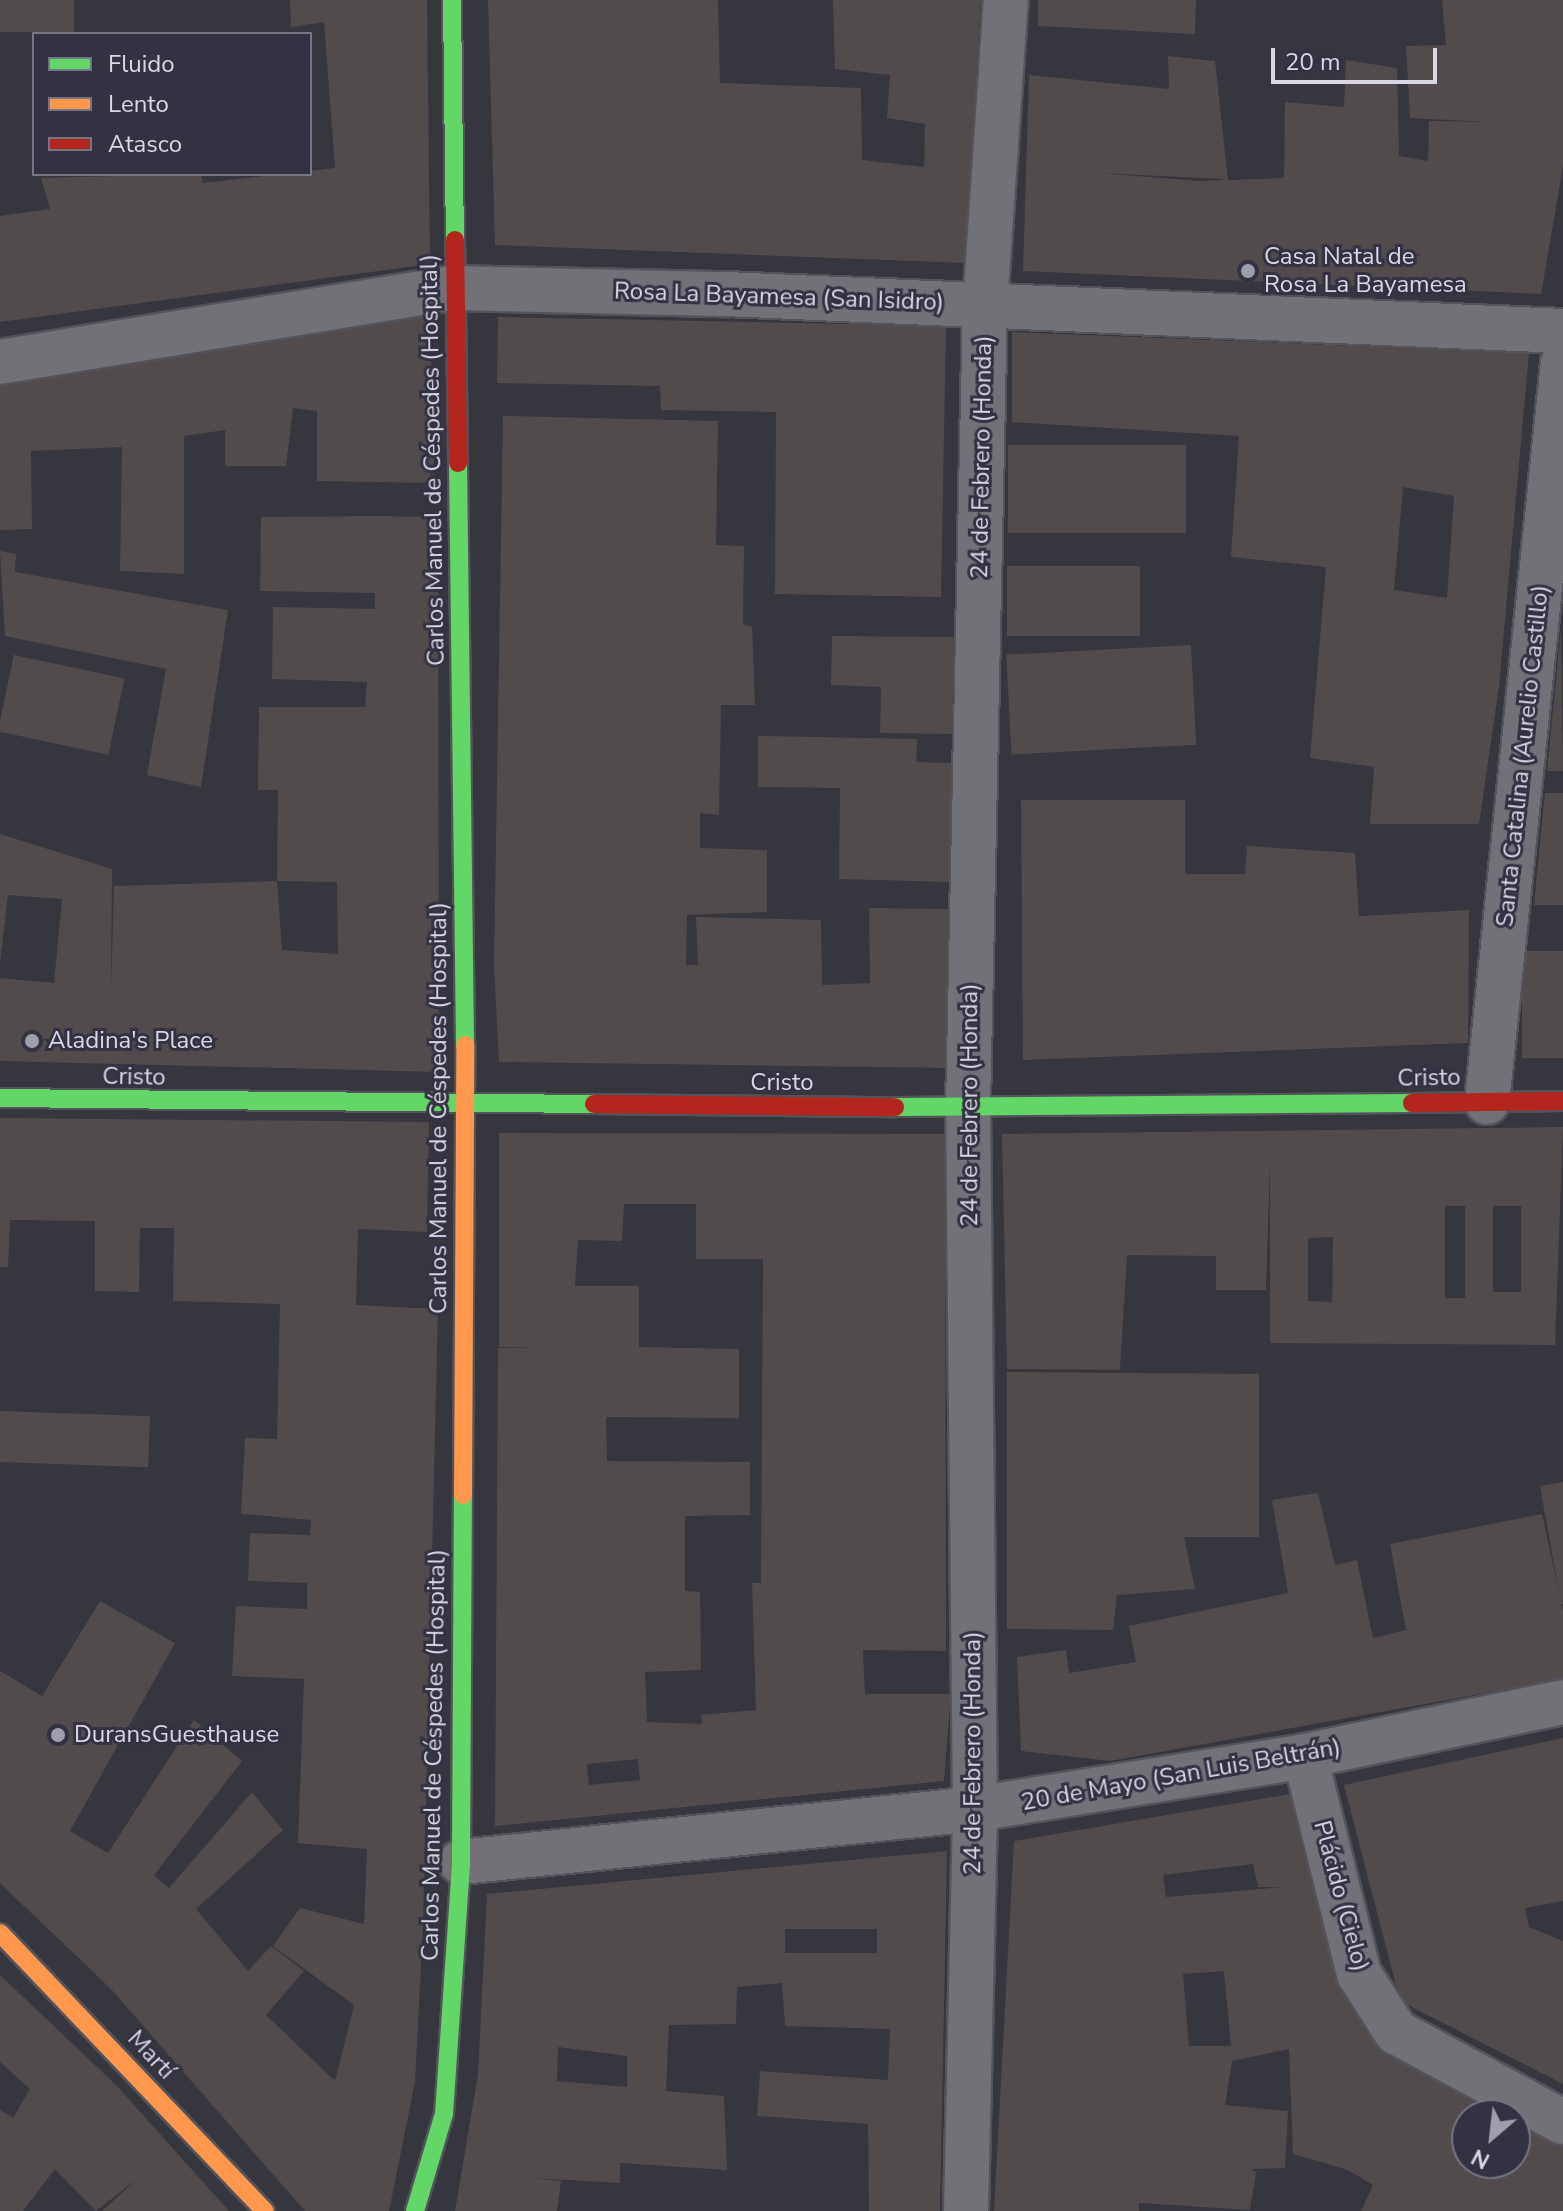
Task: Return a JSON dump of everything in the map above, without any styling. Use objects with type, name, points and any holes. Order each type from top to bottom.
[{"type":"street","name":"Carlos Manuel de Céspedes (Hospital)","points":[[415,2211],[444,2114],[461,1862],[466,1105],[452,0]]},
{"type":"street","name":"24 de Febrero (Honda)","points":[[966,2211],[975,1809],[968,1108],[985,305],[1006,0]]},
{"type":"street","name":"Rosa La Bayamesa (San Isidro)","points":[[0,362],[454,288],[985,305],[1563,331]]},
{"type":"street","name":"Santa Catalina (Aurelio Castillo)","points":[[1487,1102],[1563,363]]},
{"type":"street","name":"Cristo","points":[[0,1098],[968,1108],[1563,1101]]},
{"type":"street","name":"20 de Mayo (San Luis Beltrán)","points":[[461,1862],[975,1809],[1305,1756],[1563,1702]]},
{"type":"street","name":"Plácido (Cielo)","points":[[1305,1756],[1359,1974],[1396,2032],[1563,2122]]},
{"type":"street","name":"Martí","points":[[0,1933],[265,2211]]},
{"type":"building","points":[[0,0],[74,0],[74,32],[0,32]]},
{"type":"building","points":[[290,0],[427,0],[430,264],[0,322],[0,216],[50,209],[41,178],[201,176],[203,183],[265,176],[312,176],[312,171],[335,168],[324,22],[291,27]]},
{"type":"building","points":[[488,0],[718,0],[720,83],[861,88],[862,160],[924,167],[925,124],[887,118],[890,75],[835,69],[833,0],[981,0],[965,263],[495,245]]},
{"type":"building","points":[[1038,0],[1196,0],[1195,34],[1038,26]]},
{"type":"building","points":[[1442,0],[1563,0],[1563,166],[1541,294],[1023,271],[1029,75],[1169,89],[1168,56],[1215,61],[1228,180],[1284,178],[1285,102],[1344,107],[1346,60],[1397,68],[1399,156],[1428,161],[1429,121],[1488,122],[1410,118],[1406,46],[1446,45]],"holes":[[[1098,173],[1223,179],[1199,181]]]},
{"type":"building","points":[[430,311],[434,483],[317,481],[317,411],[293,408],[286,466],[225,466],[225,430],[184,436],[184,574],[120,571],[122,447],[31,451],[32,529],[0,530],[0,381],[30,381]]},
{"type":"building","points":[[498,317],[946,326],[941,597],[775,594],[776,412],[661,410],[660,386],[497,383]]},
{"type":"building","points":[[1012,332],[1529,353],[1499,686],[1479,824],[1370,824],[1374,767],[1310,758],[1326,567],[1231,557],[1239,436],[1012,422]],"holes":[[[1403,487],[1454,496],[1447,598],[1394,590]]]},
{"type":"building","points":[[503,416],[718,421],[716,545],[744,546],[743,625],[752,626],[755,705],[721,705],[719,815],[700,813],[700,848],[767,850],[767,912],[687,915],[686,965],[698,965],[696,917],[821,920],[822,985],[870,983],[869,908],[952,909],[950,1068],[499,1062],[494,965]]},
{"type":"building","points":[[1008,445],[1186,445],[1186,533],[1008,533]]},
{"type":"building","points":[[261,517],[438,517],[439,1072],[0,1061],[0,978],[54,983],[62,899],[8,895],[0,963],[0,834],[112,869],[111,994],[114,886],[277,881],[278,790],[258,790],[259,707],[365,707],[367,682],[272,679],[273,607],[375,609],[375,593],[260,591]],"holes":[[[277,881],[337,882],[338,954],[282,950]]]},
{"type":"building","points":[[0,551],[16,554],[15,572],[228,610],[201,787],[147,775],[166,669],[5,636]]},
{"type":"building","points":[[1007,566],[1140,566],[1140,636],[1007,636]]},
{"type":"building","points":[[1561,629],[1563,771],[1547,771]]},
{"type":"building","points":[[832,636],[954,637],[952,734],[880,733],[881,687],[831,685]]},
{"type":"building","points":[[1191,645],[1196,745],[1011,755],[1006,655]]},
{"type":"building","points":[[14,655],[125,678],[108,755],[0,732]]},
{"type":"building","points":[[758,736],[917,739],[916,762],[954,763],[951,882],[839,879],[840,788],[758,787]]},
{"type":"building","points":[[1545,793],[1563,793],[1563,905],[1534,905]]},
{"type":"building","points":[[1021,800],[1185,800],[1185,874],[1245,874],[1247,846],[1355,853],[1359,916],[1469,910],[1468,1043],[1023,1060]]},
{"type":"building","points":[[1522,951],[1563,951],[1563,1058],[1522,1058]]},
{"type":"building","points":[[0,1118],[429,1122],[427,1232],[358,1229],[356,1305],[438,1309],[423,1926],[415,2082],[389,2211],[305,2211],[111,1989],[0,1883],[0,1671],[42,1696],[100,1601],[175,1643],[70,1831],[108,1853],[194,1720],[242,1761],[154,1875],[169,1888],[252,1792],[283,1830],[196,1909],[248,1971],[271,1946],[304,1971],[266,2015],[335,2081],[354,2005],[273,1946],[300,1908],[364,1924],[367,1849],[298,1843],[304,1679],[232,1676],[236,1606],[307,1609],[307,1583],[248,1581],[250,1533],[310,1535],[311,1520],[241,1514],[245,1438],[277,1439],[280,1304],[173,1301],[174,1228],[140,1228],[139,1292],[95,1291],[95,1221],[10,1220],[8,1267],[0,1267]]},
{"type":"building","points":[[1563,1127],[1555,1345],[1270,1343],[1270,1162],[1266,1290],[1216,1290],[1216,1256],[1127,1255],[1120,1370],[1007,1369],[1002,1134]],"holes":[[[1445,1206],[1465,1206],[1465,1298],[1445,1298]],[[1493,1206],[1521,1206],[1521,1292],[1493,1292]],[[1333,1237],[1332,1302],[1308,1301],[1308,1238]]]},
{"type":"building","points":[[499,1133],[945,1134],[946,1651],[863,1650],[865,1694],[951,1694],[944,1781],[495,1826],[498,1348],[543,1348],[499,1347]],"holes":[[[624,1204],[696,1204],[696,1259],[763,1259],[761,1583],[752,1583],[756,1710],[701,1715],[702,1724],[647,1722],[645,1672],[701,1670],[700,1592],[685,1591],[685,1516],[750,1515],[750,1462],[607,1461],[606,1417],[739,1418],[739,1349],[639,1347],[639,1286],[575,1286],[578,1240],[622,1241]],[[638,1759],[640,1780],[589,1785],[587,1764]]]},
{"type":"building","points":[[1007,1372],[1259,1374],[1259,1537],[1184,1537],[1195,1589],[1117,1595],[1113,1630],[1007,1629]]},
{"type":"building","points":[[0,1411],[150,1416],[148,1467],[0,1462]]},
{"type":"building","points":[[1563,1482],[1563,1604],[1561,1604],[1540,1486]]},
{"type":"building","points":[[1318,1493],[1335,1565],[1357,1560],[1373,1638],[1406,1630],[1390,1544],[1542,1514],[1563,1611],[1563,1679],[1110,1761],[1021,1751],[1017,1657],[1066,1650],[1069,1673],[1136,1662],[1129,1626],[1288,1593],[1272,1500]]},
{"type":"building","points":[[1563,1738],[1563,1901],[1525,1908],[1529,1927],[1563,1941],[1563,2084],[1400,2001],[1344,1785]]},
{"type":"building","points":[[1290,1794],[1333,1963],[1367,2034],[1482,2099],[1451,2099],[1451,2179],[1531,2179],[1531,2126],[1563,2144],[1563,2211],[1361,2211],[1373,2185],[1348,2170],[1293,2154],[1289,2049],[1232,2061],[1225,2105],[1288,2111],[1285,2168],[1251,2169],[1256,2172],[1250,2210],[1139,2203],[1139,2211],[994,2211],[1014,1841]],"holes":[[[1253,1864],[1258,1887],[1283,1887],[1166,1897],[1163,1875]],[[1224,1971],[1231,2046],[1189,2046],[1183,1974]]]},
{"type":"building","points":[[947,1851],[940,2211],[869,2211],[868,2124],[757,2116],[760,2071],[888,2080],[890,2029],[785,2026],[782,1983],[737,1987],[736,2024],[669,2025],[666,2091],[724,2096],[727,2170],[620,2163],[620,2183],[533,2178],[561,2181],[557,2211],[455,2211],[478,2074],[487,1894]],"holes":[[[785,1929],[877,1929],[877,1953],[785,1953]],[[558,2047],[627,2056],[627,2087],[557,2081]]]},
{"type":"building","points":[[0,1975],[117,2086],[229,2211],[102,2211],[137,2179],[96,2211],[55,2169],[23,2211],[0,2211],[0,2110],[13,2118],[30,2089],[0,2062]]},
{"type":"traffic: fast","points":[[452,0],[455,240]]},
{"type":"traffic: fast","points":[[458,463],[465,1045]]},
{"type":"traffic: fast","points":[[0,1098],[594,1104]]},
{"type":"traffic: fast","points":[[895,1107],[1412,1103]]},
{"type":"traffic: fast","points":[[415,2211],[444,2114],[461,1862],[463,1495]]},
{"type":"traffic: slow","points":[[463,1495],[465,1045]]},
{"type":"traffic: slow","points":[[0,1933],[265,2211]]},
{"type":"traffic: jam","points":[[455,240],[458,463]]},
{"type":"traffic: jam","points":[[1412,1103],[1563,1101]]},
{"type":"traffic: jam","points":[[594,1104],[895,1107]]},
{"type":"place","name":"Casa Natal de Rosa La Bayamesa","points":[[1248,271]]},
{"type":"place","name":"Aladina's Place","points":[[32,1041]]},
{"type":"place","name":"DuransGuesthause","points":[[58,1735]]}]
